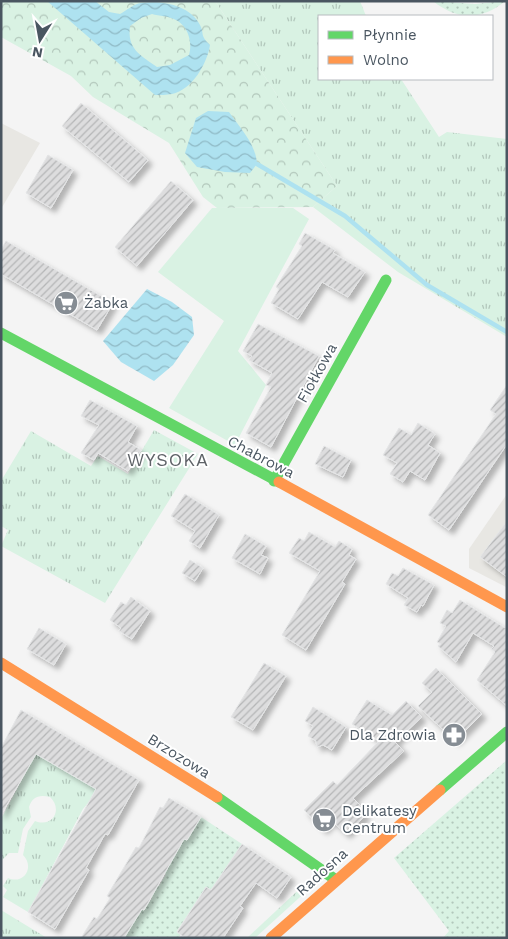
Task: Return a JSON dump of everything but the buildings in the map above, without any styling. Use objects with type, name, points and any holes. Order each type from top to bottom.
[{"type":"street","name":"Fiołkowa","points":[[274,480],[386,280]]},
{"type":"street","name":"Chabrowa","points":[[1,333],[426,561],[507,607]]},
{"type":"street","name":"Brzozowa","points":[[1,663],[230,805],[336,880]]},
{"type":"street","name":"Radosna","points":[[271,938],[507,732]]},
{"type":"shaded area","points":[[1,123],[40,143],[1,209]]},
{"type":"shaded area","points":[[507,494],[506,587],[469,568],[469,549]]},
{"type":"green space","points":[[1,1],[215,1],[337,186],[313,207],[217,208],[203,197],[169,143],[93,97],[71,76],[1,37]]},
{"type":"green space","points":[[215,1],[360,1],[366,15],[318,15],[318,80],[402,80],[439,137],[447,132],[507,139],[507,337],[398,272],[313,207],[337,186]]},
{"type":"green space","points":[[433,1],[475,4],[505,1],[496,8],[478,15],[460,15]]},
{"type":"green space","points":[[212,208],[293,208],[309,219],[238,351],[266,385],[235,445],[169,408],[224,321],[158,272]]},
{"type":"green space","points":[[154,430],[198,454],[105,603],[1,546],[8,530],[1,526],[1,481],[31,431],[91,466],[98,456],[128,474]]},
{"type":"green space","points":[[33,748],[73,776],[100,789],[83,809],[28,912],[3,897],[7,890],[3,886],[8,878],[19,879],[26,874],[28,865],[23,855],[28,831],[35,821],[47,822],[51,820],[56,812],[56,807],[50,797],[39,796],[34,799],[29,807],[31,817],[23,829],[18,853],[9,853],[1,861],[1,819],[26,772]]},
{"type":"green space","points":[[507,760],[507,938],[443,938],[449,931],[394,858]]},
{"type":"green space","points":[[198,815],[242,844],[211,890],[206,887],[177,931],[181,934],[178,938],[124,938],[142,909],[144,910],[152,898],[150,896],[156,885],[159,886],[166,874],[164,873],[184,839],[187,840]]},
{"type":"green space","points":[[308,881],[310,888],[255,938],[247,938]]},
{"type":"green space","points":[[1,910],[47,938],[1,938]]},
{"type":"water","points":[[47,1],[95,1],[109,12],[120,14],[138,4],[158,2],[175,5],[190,13],[200,25],[203,36],[210,45],[206,60],[192,82],[179,92],[155,95]],"holes":[[[152,14],[173,19],[184,26],[190,40],[189,55],[170,65],[157,67],[136,51],[131,40],[130,26],[141,18]]]},
{"type":"water","points":[[208,111],[229,112],[247,137],[254,150],[257,164],[250,173],[225,172],[197,167],[185,153],[196,118]]},
{"type":"water","points":[[147,289],[172,302],[192,317],[194,335],[173,365],[154,381],[121,362],[103,341]]},
{"type":"waterway","points":[[257,164],[345,216],[427,285],[507,332]]},
{"type":"traffic: fast","points":[[274,481],[386,280]]},
{"type":"traffic: fast","points":[[1,333],[279,482]]},
{"type":"traffic: fast","points":[[440,790],[507,732]]},
{"type":"traffic: fast","points":[[217,797],[336,880]]},
{"type":"traffic: slow","points":[[279,482],[507,607]]},
{"type":"traffic: slow","points":[[1,663],[217,797]]},
{"type":"traffic: slow","points":[[271,938],[440,790]]},
{"type":"place","name":"Żabka","points":[[66,303]]},
{"type":"place","name":"Dla Zdrowia","points":[[454,735]]},
{"type":"place","name":"Delikatesy Centrum","points":[[324,820]]},
{"type":"district","name":"WYSOKA","points":[[168,460]]}]
